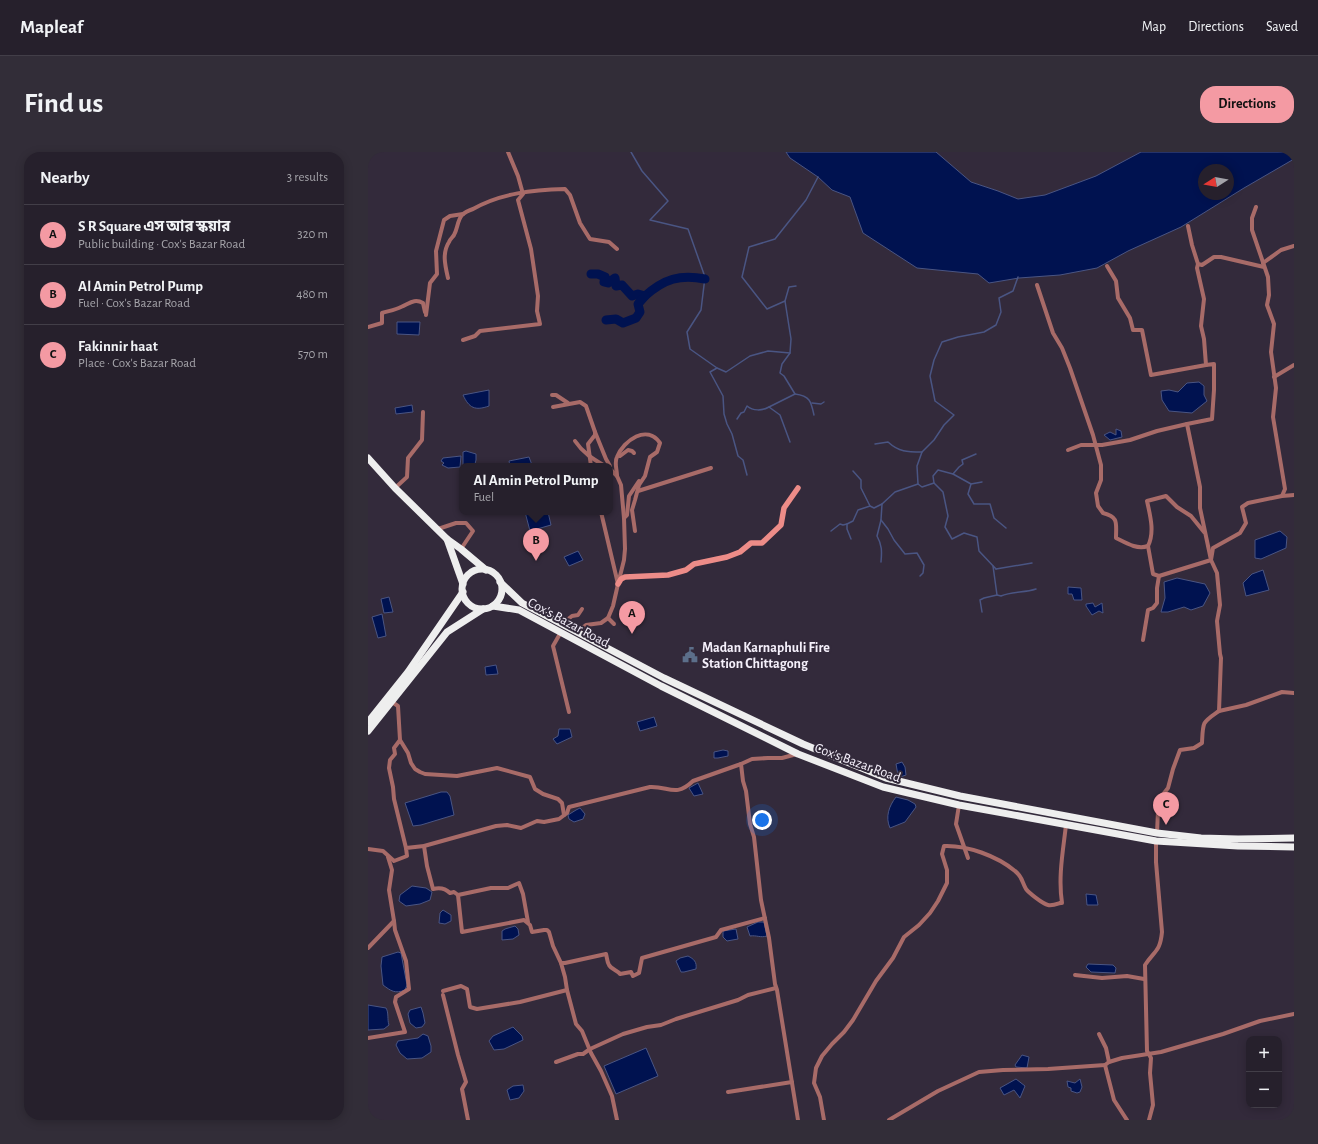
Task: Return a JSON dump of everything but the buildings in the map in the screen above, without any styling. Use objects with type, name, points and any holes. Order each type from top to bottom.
[{"type":"highway","points":[[368,458],[447,539],[486,570],[496,575],[500,582],[502,591],[499,600],[492,606],[483,609],[447,632],[368,732]]},
{"type":"highway","points":[[447,539],[463,584],[463,592],[466,601],[478,609],[483,609]]},
{"type":"highway","points":[[463,584],[472,573],[486,570]]},
{"type":"highway","name":"Cox's Bazar Road","points":[[500,582],[522,603],[664,678],[803,744],[886,778],[960,796],[1157,833],[1209,838],[1294,838]]},
{"type":"highway","points":[[368,722],[408,672],[463,592]]},
{"type":"highway","name":"Cox's Bazar Road","points":[[492,606],[519,610],[661,686],[798,754],[883,787],[959,805],[1156,841],[1238,846],[1294,846]]},
{"type":"street","points":[[463,340],[475,336],[480,331],[540,324],[537,311],[538,296],[531,249],[518,200],[523,194],[518,176],[508,152]]},
{"type":"street","points":[[368,327],[382,323],[382,313],[403,307],[408,302],[418,301],[423,303],[426,315],[430,282],[437,274],[436,251],[444,220],[450,216],[463,214],[500,196],[522,192],[565,189],[570,195],[580,223],[590,239],[609,242],[617,249]]},
{"type":"street","points":[[1256,207],[1252,218],[1252,230],[1268,277],[1269,295],[1267,305],[1274,324],[1271,352],[1276,388],[1273,417],[1285,489],[1282,496]]},
{"type":"street","points":[[448,278],[444,263],[445,249],[454,235],[463,214]]},
{"type":"street","points":[[1188,226],[1192,246],[1198,264],[1197,268],[1204,298],[1201,326],[1204,339],[1206,365]]},
{"type":"street","points":[[1198,264],[1202,265],[1214,257],[1221,257],[1263,265],[1282,250],[1294,246]]},
{"type":"street","points":[[1068,450],[1081,445],[1096,445],[1130,440],[1157,430],[1212,419],[1214,364],[1151,375],[1142,330],[1133,330],[1130,318],[1118,298],[1116,281],[1107,266]]},
{"type":"street","points":[[1037,285],[1053,333],[1062,348],[1070,368],[1096,445],[1101,465],[1101,480],[1096,493],[1098,506],[1103,513],[1112,516],[1115,520],[1116,538],[1128,544],[1143,548],[1148,546]]},
{"type":"street","points":[[1274,377],[1294,365]]},
{"type":"street","points":[[552,395],[556,395],[568,404]]},
{"type":"street","points":[[553,407],[580,402],[586,406],[608,463]]},
{"type":"street","points":[[396,488],[407,477],[408,458],[421,442],[424,412]]},
{"type":"street","points":[[1187,424],[1200,487],[1200,508],[1204,532],[1211,560],[1217,573],[1220,605],[1217,621],[1221,658],[1219,711]]},
{"type":"street","points":[[590,463],[588,444],[595,435],[595,432]]},
{"type":"street","points":[[578,632],[586,625],[601,623],[608,618],[624,560],[624,518],[621,486],[617,476],[616,459],[627,442],[642,435],[649,434],[656,437],[660,443],[657,452],[650,457],[642,476],[629,496],[627,514],[624,518]]},
{"type":"street","points":[[575,441],[580,450],[600,463]]},
{"type":"street","points":[[616,459],[628,450],[634,453]]},
{"type":"street","points":[[635,531],[632,510],[649,461]]},
{"type":"street","points":[[638,491],[711,468]]},
{"type":"street","points":[[613,471],[617,476]]},
{"type":"street","points":[[618,584],[621,579],[625,577],[668,575],[686,570],[694,564],[727,558],[740,552],[751,543],[762,543],[781,525],[784,508],[798,488]]},
{"type":"street","points":[[1211,560],[1213,548],[1240,533],[1246,523],[1242,508],[1248,503],[1294,495]]},
{"type":"street","points":[[1204,532],[1190,516],[1177,507],[1166,496],[1147,501],[1151,523],[1151,540],[1148,546],[1153,574],[1159,576],[1211,560]]},
{"type":"street","points":[[602,515],[618,584]]},
{"type":"street","points":[[438,529],[456,523],[466,523],[473,531],[461,549]]},
{"type":"street","points":[[1143,640],[1148,610],[1153,608],[1158,603],[1157,588],[1159,576]]},
{"type":"street","points":[[562,624],[572,616],[578,615],[582,609]]},
{"type":"street","points":[[608,618],[614,624]]},
{"type":"street","points":[[562,632],[553,646],[569,712]]},
{"type":"street","points":[[1157,833],[1158,811],[1161,797],[1168,788],[1180,750],[1194,748],[1202,743],[1202,730],[1204,722],[1210,716],[1219,711],[1246,705],[1282,692],[1294,693]]},
{"type":"street","points":[[392,702],[398,706],[400,740],[415,769],[425,774],[457,776],[497,768],[530,777],[536,789],[543,794],[558,799],[562,803],[564,815]]},
{"type":"street","points":[[368,849],[383,851],[394,861],[407,856],[394,799],[389,768],[390,760],[395,754],[394,748],[400,740]]},
{"type":"street","points":[[406,848],[424,846],[496,826],[507,825],[521,828],[537,821],[559,819],[567,813],[569,807],[630,791],[658,786],[666,790],[674,791],[687,786],[693,781],[752,759],[782,758],[798,754]]},
{"type":"street","points":[[741,764],[750,824],[754,837],[761,900],[769,938],[775,984],[798,1120]]},
{"type":"street","points":[[959,805],[956,824],[968,858]]},
{"type":"street","points":[[824,1120],[820,1097],[814,1083],[816,1068],[822,1056],[853,1020],[876,982],[893,958],[904,937],[919,925],[938,901],[947,883],[948,870],[942,854],[944,846],[953,846],[991,855],[1021,876],[1026,889],[1035,898],[1048,905],[1062,903],[1060,887],[1061,861],[1066,825]]},
{"type":"street","points":[[1149,1120],[1153,1105],[1150,1054],[1147,1051],[1146,993],[1144,979],[1145,965],[1160,948],[1162,936],[1156,862],[1156,841]]},
{"type":"street","points":[[424,846],[433,889],[446,889],[450,893],[454,892],[458,895],[491,888],[508,888],[519,883],[523,894],[528,922],[532,932],[544,930],[549,932],[553,946],[561,963],[576,1024],[582,1031],[612,1096],[617,1120]]},
{"type":"street","points":[[368,1038],[405,1032],[395,1002],[396,997],[409,989],[406,961],[395,930],[389,890],[392,870],[389,859],[383,851]]},
{"type":"street","points":[[458,895],[462,932],[524,920],[528,922]]},
{"type":"street","points":[[561,963],[606,954],[611,967],[620,974],[631,972],[633,976],[639,973],[642,958],[716,937],[722,930],[765,918]]},
{"type":"street","points":[[368,948],[394,921]]},
{"type":"street","points":[[1075,975],[1102,978],[1127,976],[1144,979]]},
{"type":"street","points":[[468,1120],[462,1090],[466,1082],[443,993],[460,986],[467,989],[470,1007],[477,1008],[520,1002],[567,990]]},
{"type":"street","points":[[556,1062],[578,1054],[583,1054],[590,1049],[635,1031],[661,1025],[776,988]]},
{"type":"street","points":[[889,1120],[938,1091],[979,1072],[1105,1066],[1109,1062],[1122,1058],[1150,1054],[1223,1034],[1260,1021],[1294,1014]]},
{"type":"street","points":[[1099,1034],[1106,1048],[1109,1062]]},
{"type":"street","points":[[1105,1066],[1114,1100],[1127,1120]]},
{"type":"street","points":[[728,1092],[792,1082]]},
{"type":"shaded area","points":[[786,152],[936,152],[971,182],[1018,199],[1045,195],[1096,176],[1141,152],[1294,152],[1294,159],[1234,194],[1234,164],[1198,164],[1198,200],[1225,200],[1181,227],[1128,251],[1097,268],[1060,275],[1019,278],[989,283],[978,274],[917,268],[863,233],[850,197],[832,190],[818,177],[790,158]]},
{"type":"shaded area","points":[[397,322],[420,322],[419,335],[397,334]]},
{"type":"shaded area","points":[[1199,382],[1204,386],[1204,395],[1207,401],[1192,413],[1169,411],[1162,400],[1161,391],[1169,390],[1178,392],[1187,383]]},
{"type":"shaded area","points":[[489,390],[489,406],[480,408],[470,406],[463,395]]},
{"type":"shaded area","points":[[412,405],[413,412],[396,414],[395,408]]},
{"type":"shaded area","points":[[1116,429],[1121,431],[1122,437],[1110,440],[1104,435],[1110,432],[1116,435]]},
{"type":"shaded area","points":[[466,451],[476,454],[475,463],[463,463],[463,452]]},
{"type":"shaded area","points":[[461,456],[459,467],[448,468],[442,465],[444,463],[441,461],[443,458]]},
{"type":"shaded area","points":[[529,457],[531,463],[509,463],[509,461]]},
{"type":"shaded area","points":[[526,515],[549,515],[551,525],[530,531]]},
{"type":"shaded area","points":[[1280,531],[1287,537],[1286,548],[1261,559],[1255,558],[1255,540]]},
{"type":"shaded area","points":[[578,551],[583,560],[569,566],[564,557]]},
{"type":"shaded area","points":[[1263,570],[1269,590],[1246,596],[1243,583],[1252,574]]},
{"type":"shaded area","points":[[1177,578],[1205,584],[1210,593],[1203,606],[1191,610],[1184,607],[1168,612],[1161,612],[1165,598],[1164,582]]},
{"type":"shaded area","points":[[1068,587],[1081,588],[1082,600],[1074,600],[1072,594],[1068,594]]},
{"type":"shaded area","points":[[389,597],[393,612],[384,613],[381,599]]},
{"type":"shaded area","points":[[1093,603],[1095,607],[1102,603],[1103,613],[1099,611],[1092,615],[1086,604]]},
{"type":"shaded area","points":[[382,614],[386,636],[378,638],[372,617]]},
{"type":"shaded area","points":[[496,665],[498,674],[486,675],[485,667]]},
{"type":"shaded area","points":[[654,717],[657,726],[640,731],[637,722]]},
{"type":"shaded area","points":[[559,729],[570,729],[572,737],[557,744],[553,739],[558,736]]},
{"type":"shaded area","points":[[723,750],[728,751],[728,756],[714,758],[714,752]]},
{"type":"shaded area","points":[[902,762],[905,767],[906,775],[900,777],[898,775],[896,764]]},
{"type":"shaded area","points":[[698,783],[703,794],[694,796],[689,788]]},
{"type":"shaded area","points":[[441,792],[447,792],[450,796],[454,815],[413,826],[405,803]]},
{"type":"shaded area","points":[[896,797],[908,800],[915,804],[916,807],[905,822],[890,828],[888,812]]},
{"type":"shaded area","points":[[580,808],[585,814],[583,819],[574,822],[569,819],[568,815]]},
{"type":"shaded area","points":[[412,886],[426,888],[432,892],[430,900],[420,904],[406,906],[399,901],[400,895]]},
{"type":"shaded area","points":[[1086,894],[1096,895],[1098,905],[1087,905]]},
{"type":"shaded area","points":[[443,910],[451,915],[451,921],[445,924],[439,923],[440,913]]},
{"type":"shaded area","points":[[758,922],[764,922],[767,936],[750,936],[747,927]]},
{"type":"shaded area","points":[[515,926],[518,929],[519,935],[513,939],[502,940],[502,931]]},
{"type":"shaded area","points":[[736,929],[738,939],[727,941],[723,937],[723,931]]},
{"type":"shaded area","points":[[398,952],[401,953],[407,985],[405,990],[396,992],[383,985],[381,966],[382,957]]},
{"type":"shaded area","points":[[688,956],[695,961],[696,969],[681,972],[676,961],[680,958]]},
{"type":"shaded area","points":[[1088,964],[1113,965],[1116,968],[1115,973],[1091,972],[1086,967]]},
{"type":"shaded area","points":[[368,1005],[386,1008],[389,1025],[384,1029],[368,1030]]},
{"type":"shaded area","points":[[421,1007],[425,1023],[422,1027],[416,1028],[410,1023],[408,1014],[410,1010]]},
{"type":"shaded area","points":[[513,1027],[522,1036],[523,1040],[504,1049],[494,1050],[489,1041],[493,1036]]},
{"type":"shaded area","points":[[423,1034],[428,1036],[431,1052],[422,1058],[407,1059],[400,1053],[396,1045],[398,1041],[418,1038]]},
{"type":"shaded area","points":[[646,1048],[658,1076],[616,1094],[604,1066]]},
{"type":"shaded area","points":[[1022,1055],[1029,1057],[1027,1068],[1016,1067],[1015,1065]]},
{"type":"shaded area","points":[[1016,1079],[1025,1086],[1020,1098],[1014,1090],[1004,1095],[1000,1088]]},
{"type":"shaded area","points":[[1080,1079],[1082,1087],[1080,1092],[1077,1093],[1071,1091],[1071,1088],[1068,1087],[1067,1081],[1075,1083]]},
{"type":"shaded area","points":[[523,1085],[524,1091],[519,1098],[510,1100],[507,1090],[513,1086]]},
{"type":"waterway","points":[[631,152],[642,171],[668,201],[650,220],[688,229],[705,277],[701,310],[687,332],[690,349],[717,368],[726,372],[750,356],[768,351],[790,353]]},
{"type":"waterway","points":[[790,442],[780,415],[769,407],[795,394],[784,376],[780,373],[782,364],[790,353],[791,339],[785,301],[767,309],[742,277],[749,247],[775,239],[806,200],[818,177]]},
{"type":"waterway","points":[[591,274],[598,274],[605,277],[604,282],[608,283],[615,278],[616,286],[622,285],[632,296],[638,294],[645,296],[659,285],[673,279],[688,277],[705,279]]},
{"type":"waterway","points":[[853,471],[861,480],[861,488],[870,506],[874,508],[882,504],[895,492],[918,484],[917,466],[922,452],[934,440],[944,425],[954,415],[935,401],[930,376],[934,360],[942,342],[984,332],[996,325],[1001,312],[999,298],[1013,291],[1018,277]]},
{"type":"waterway","points":[[785,301],[789,287],[796,286]]},
{"type":"waterway","points":[[606,320],[616,319],[623,323],[636,318],[640,312],[638,304],[645,296]]},
{"type":"waterway","points":[[717,368],[710,372],[723,396],[724,414],[727,424],[732,434],[738,456],[743,460],[747,475]]},
{"type":"waterway","points":[[795,394],[804,396],[809,400],[814,415]]},
{"type":"waterway","points":[[812,403],[821,404],[824,402]]},
{"type":"waterway","points":[[737,419],[741,413],[744,412],[747,406],[758,410],[769,407]]},
{"type":"waterway","points":[[875,444],[888,442],[896,448],[904,451],[922,452]]},
{"type":"waterway","points":[[953,474],[963,464],[962,460],[976,454]]},
{"type":"waterway","points":[[918,484],[922,487],[934,483],[933,476],[938,470],[953,474],[971,484],[982,482]]},
{"type":"waterway","points":[[934,483],[943,492],[948,516],[945,527],[952,539],[964,533],[977,537],[979,551],[996,569]]},
{"type":"waterway","points":[[971,484],[968,494],[974,504],[990,504],[994,518],[1006,528]]},
{"type":"waterway","points":[[881,562],[881,548],[877,536],[881,520],[882,504]]},
{"type":"waterway","points":[[851,539],[847,529],[847,524],[853,521],[858,510],[870,506]]},
{"type":"waterway","points":[[881,520],[905,554],[917,553],[924,565],[923,573],[920,576]]},
{"type":"waterway","points":[[831,531],[840,524],[847,524]]},
{"type":"waterway","points":[[996,569],[1032,563]]},
{"type":"waterway","points":[[982,612],[980,600],[997,595],[993,566]]},
{"type":"waterway","points":[[997,595],[1001,596],[1009,593],[1036,589]]},
{"type":"place","name":"Al Amin Petrol Pump","points":[[536,561]]},
{"type":"place","name":"S R Square এস আর স্কয়ার","points":[[632,634]]},
{"type":"place","name":"Madan Karnaphuli Fire Station Chittagong","points":[[690,655]]},
{"type":"place","name":"Fakinnir haat","points":[[1166,825]]}]
